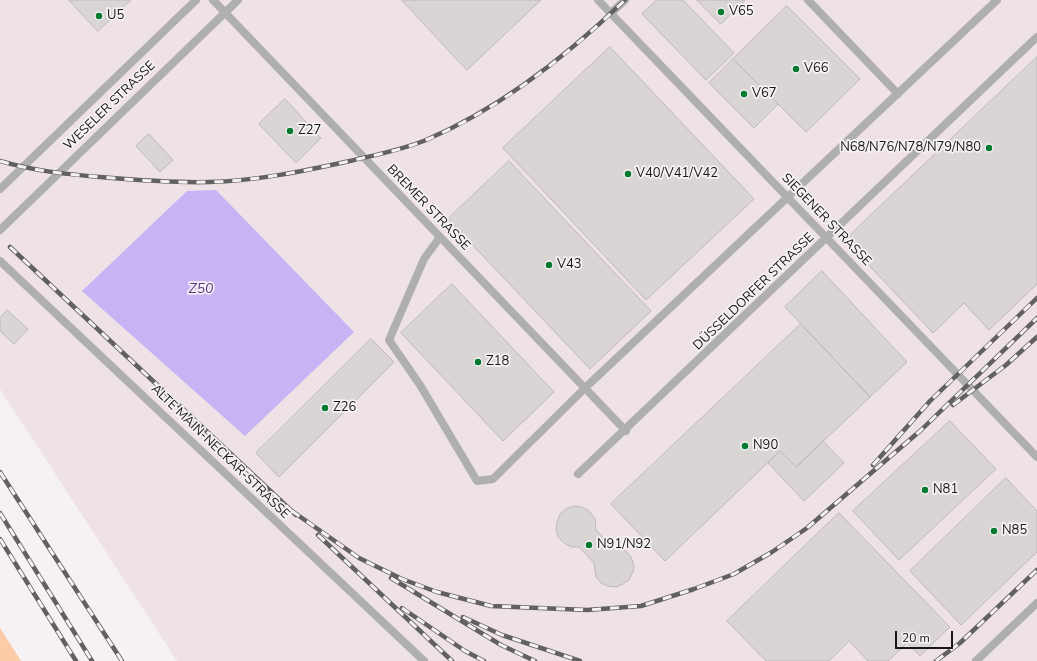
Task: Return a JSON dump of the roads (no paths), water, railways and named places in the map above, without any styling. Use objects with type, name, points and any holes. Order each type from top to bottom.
[{"type":"lane","name":"WESELER STRASSE","points":[[0,189],[196,0]]},
{"type":"lane","name":"BREMER STRASSE","points":[[213,0],[626,431]]},
{"type":"lane","name":"WESELER STRASSE","points":[[0,230],[238,0]]},
{"type":"lane","name":"SIEGENER STRASSE","points":[[598,0],[1037,457]]},
{"type":"lane","points":[[611,13],[624,0]]},
{"type":"lane","points":[[808,0],[898,94]]},
{"type":"lane","points":[[440,237],[424,259],[389,340],[420,384],[477,481],[493,479],[585,388],[997,0]]},
{"type":"lane","name":"DÜSSELDORFER STRASSE","points":[[578,474],[626,431],[1037,36]]},
{"type":"lane","name":"ALTE MAIN-NECKAR-STRASSE","points":[[0,261],[424,661]]},
{"type":"lane","points":[[976,661],[1037,603]]},
{"type":"water","name":"Z50","points":[[216,190],[354,332],[245,436],[82,291],[187,191]]},
{"type":"railway","points":[[0,161],[37,170],[75,175],[154,181],[209,182],[244,180],[280,175],[333,165],[408,147],[454,127],[506,97],[556,61],[625,0]]},
{"type":"railway","points":[[10,247],[296,515]]},
{"type":"railway","points":[[873,465],[930,401],[1037,298]]},
{"type":"railway","points":[[292,511],[359,558],[402,579],[437,592],[491,606],[587,610],[641,606],[734,574],[772,552],[807,528],[920,431],[1037,318]]},
{"type":"railway","points":[[953,405],[1006,365],[1037,337]]},
{"type":"railway","points":[[0,472],[122,661]]},
{"type":"railway","points":[[0,513],[92,661]]},
{"type":"railway","points":[[318,535],[452,661]]},
{"type":"railway","points":[[0,539],[76,661]]},
{"type":"railway","points":[[936,661],[960,643],[1037,570]]},
{"type":"railway","points":[[391,578],[501,645],[535,661]]},
{"type":"railway","points":[[402,608],[465,651],[484,661]]},
{"type":"railway","points":[[463,617],[502,635],[580,661]]},
{"type":"place","name":"V65","points":[[721,12]]},
{"type":"place","name":"U5","points":[[99,16]]},
{"type":"place","name":"V66","points":[[796,69]]},
{"type":"place","name":"V67","points":[[744,94]]},
{"type":"place","name":"Z27","points":[[290,131]]},
{"type":"place","name":"N68/N76/N78/N79/N80","points":[[989,148]]},
{"type":"place","name":"V40/V41/V42","points":[[628,174]]},
{"type":"place","name":"V43","points":[[549,265]]},
{"type":"place","name":"Z18","points":[[478,362]]},
{"type":"place","name":"Z26","points":[[325,408]]},
{"type":"place","name":"N90","points":[[745,446]]},
{"type":"place","name":"N81","points":[[925,490]]},
{"type":"place","name":"N85","points":[[994,531]]},
{"type":"place","name":"N91/N92","points":[[589,545]]}]
